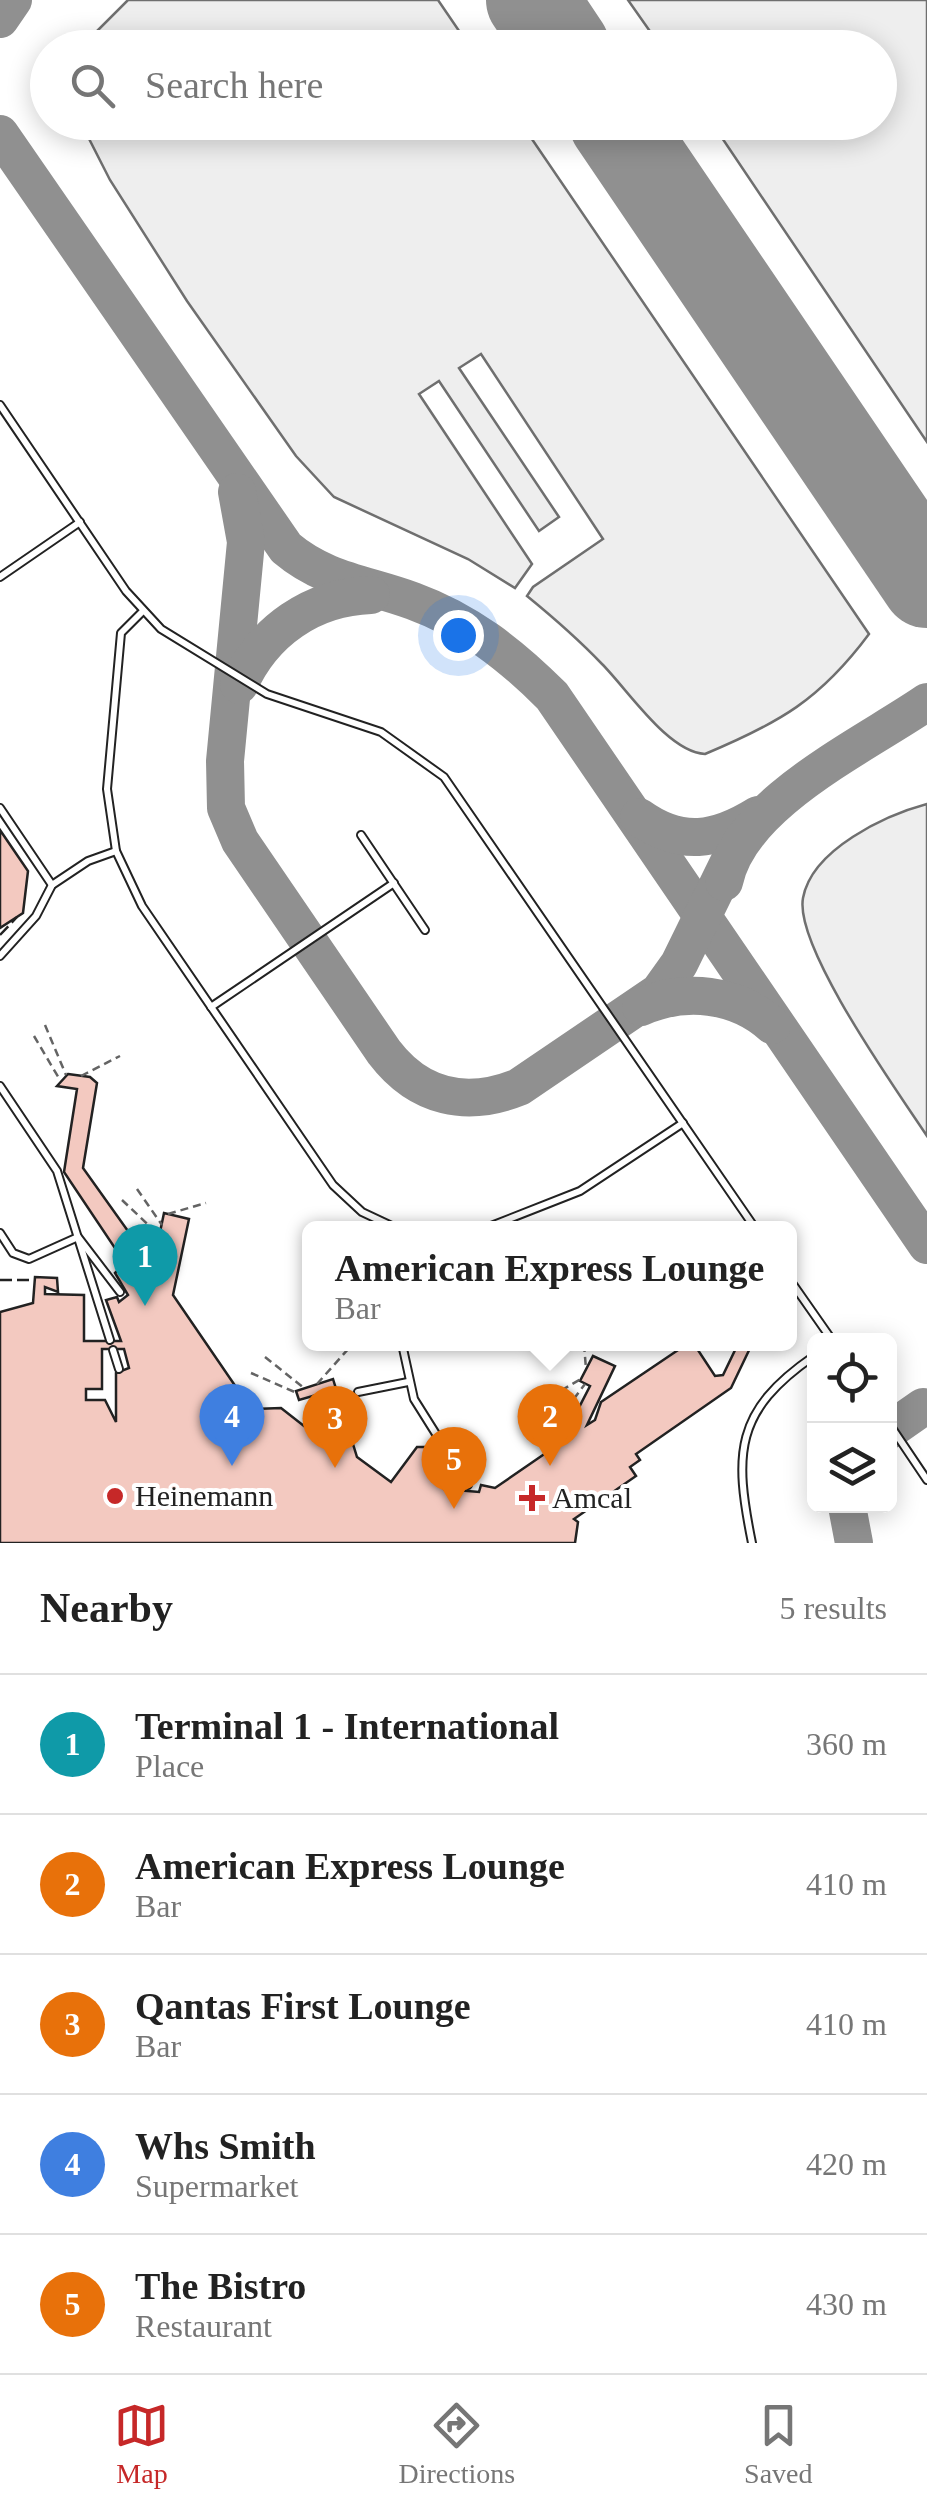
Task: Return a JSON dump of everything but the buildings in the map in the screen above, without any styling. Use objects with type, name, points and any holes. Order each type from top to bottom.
[{"type":"lane","points":[[0,405],[143,611],[174,639],[234,676],[294,705],[381,732],[444,777],[750,1221]]},
{"type":"lane","points":[[0,577],[80,522]]},
{"type":"lane","points":[[143,611],[121,634],[106,789],[116,851],[142,906],[333,1185],[379,1221]]},
{"type":"lane","points":[[0,808],[52,885]]},
{"type":"lane","points":[[361,834],[425,930]]},
{"type":"lane","points":[[0,956],[36,916],[52,885],[88,861],[116,851]]},
{"type":"lane","points":[[212,1007],[394,883]]},
{"type":"lane","points":[[0,1086],[58,1171],[110,1340]]},
{"type":"lane","points":[[504,1221],[580,1191],[683,1123]]},
{"type":"lane","points":[[0,1233],[13,1253],[30,1258],[78,1237]]},
{"type":"lane","points":[[78,1237],[120,1292]]},
{"type":"lane","points":[[797,1290],[827,1333]]},
{"type":"lane","points":[[113,1350],[119,1369]]},
{"type":"lane","points":[[403,1351],[408,1382],[420,1413],[468,1486]]},
{"type":"lane","points":[[752,1543],[740,1478],[744,1438],[768,1392],[807,1361]]},
{"type":"lane","points":[[358,1392],[408,1382]]},
{"type":"lane","points":[[897,1435],[927,1480]]},
{"type":"path","points":[[45,1026],[66,1075]]},
{"type":"path","points":[[34,1036],[60,1080]]},
{"type":"path","points":[[81,1076],[120,1056]]},
{"type":"path","points":[[136,1189],[162,1225]]},
{"type":"path","points":[[122,1200],[159,1236]]},
{"type":"path","points":[[168,1214],[206,1203]]},
{"type":"path","points":[[317,1384],[346,1351]]},
{"type":"path","points":[[585,1351],[586,1370]]},
{"type":"path","points":[[265,1357],[304,1388]]},
{"type":"path","points":[[251,1373],[297,1393]]},
{"type":"path","points":[[550,1397],[581,1378]]},
{"type":"path","points":[[558,1420],[585,1384]]},
{"type":"shaded area","points":[[128,0],[438,0],[458,30],[98,30]]},
{"type":"shaded area","points":[[628,0],[927,0],[927,442],[723,140],[897,140],[897,30],[649,30]]},
{"type":"shaded area","points":[[90,140],[533,140],[869,634],[815,693],[776,720],[705,754],[677,743],[584,646],[527,596],[533,587],[603,539],[481,354],[459,368],[559,517],[539,531],[439,381],[419,394],[532,564],[515,588],[468,559],[334,497],[296,456],[187,301],[110,180]]},
{"type":"shaded area","points":[[927,804],[927,1136],[831,983],[814,950],[803,898],[809,880],[835,850],[892,816]]},
{"type":"taxiway","points":[[0,19],[13,0]]},
{"type":"taxiway","points":[[0,134],[286,548],[331,575],[413,601],[470,629],[505,653],[552,696],[927,1245]]},
{"type":"taxiway","points":[[237,492],[246,542],[225,761],[226,808],[240,841],[384,1052],[413,1080],[445,1095],[463,1097],[481,1097],[519,1087],[659,992],[679,964],[730,860]]},
{"type":"taxiway","points":[[922,578],[927,585]]},
{"type":"taxiway","points":[[239,685],[261,648],[292,620],[329,602],[371,595]]},
{"type":"taxiway","points":[[724,882],[735,853],[778,802],[839,757],[927,702]]},
{"type":"taxiway","points":[[639,817],[669,833],[698,837],[728,830],[758,815]]},
{"type":"taxiway","points":[[641,1007],[675,997],[710,997],[743,1006],[772,1025]]},
{"type":"taxiway","points":[[897,1425],[923,1407]]},
{"type":"taxiway","points":[[848,1513],[854,1543]]},
{"type":"runway","points":[[532,0],[552,30]]},
{"type":"runway","points":[[627,140],[927,582]]},
{"type":"fence","points":[[0,935],[17,917]]},
{"type":"fence","points":[[0,1280],[33,1280]]},
{"type":"place","name":"Terminal 1 - International","points":[[145,1306]]},
{"type":"place","name":"Whs Smith","points":[[232,1466]]},
{"type":"place","name":"American Express Lounge","points":[[550,1466]]},
{"type":"place","name":"Qantas First Lounge","points":[[335,1468]]},
{"type":"place","name":"Heinemann","points":[[115,1496]]},
{"type":"place","name":"Amcal","points":[[532,1498]]},
{"type":"place","name":"The Bistro","points":[[454,1509]]}]
